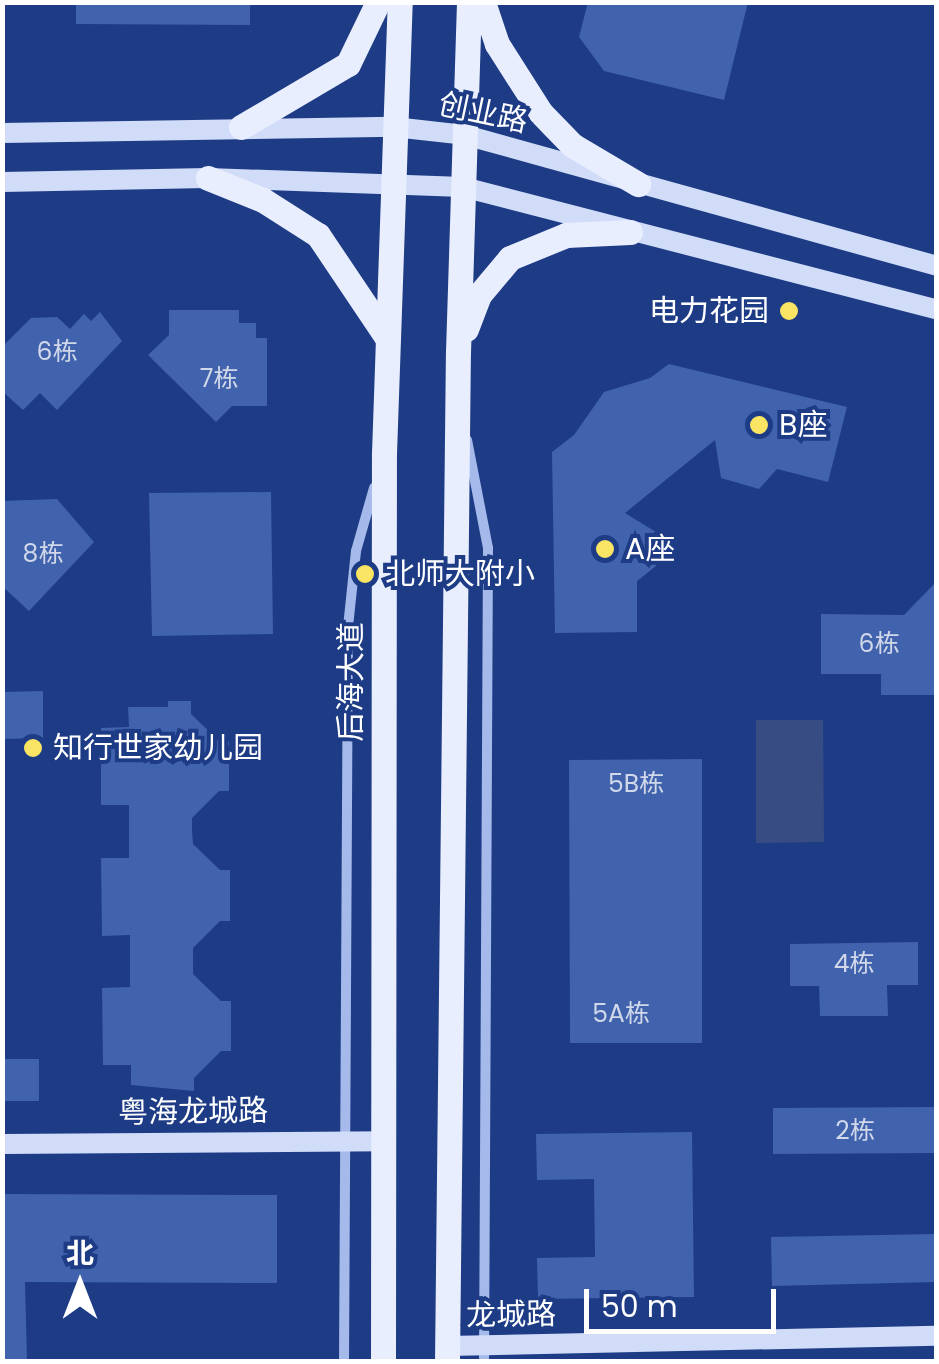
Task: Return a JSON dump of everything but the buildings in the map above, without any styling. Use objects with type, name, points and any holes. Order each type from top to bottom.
[{"type":"main road","points":[[241,127],[348,64],[378,2]]},
{"type":"main road","name":"后海大道","points":[[383,1362],[384,453],[400,2]]},
{"type":"main road","points":[[447,1354],[458,352],[468,2]]},
{"type":"main road","points":[[483,2],[497,44],[540,113],[572,145],[638,184]]},
{"type":"main road","name":"创业路","points":[[2,132],[394,127],[465,134],[936,266]]},
{"type":"main road","points":[[208,178],[263,200],[318,236],[388,339]]},
{"type":"main road","points":[[2,182],[208,178],[463,187],[936,310]]},
{"type":"main road","points":[[458,352],[479,294],[510,258],[566,235],[630,232]]},
{"type":"main road","name":"粤海龙城路","points":[[2,1144],[385,1140]]},
{"type":"main road","name":"龙城路","points":[[447,1354],[936,1336]]},
{"type":"street","points":[[458,398],[488,548],[484,1353]]},
{"type":"street","points":[[344,1362],[348,628],[356,551],[384,453]]},
{"type":"water","points":[[756,720],[823,720],[824,842],[756,843]]},
{"type":"place","name":"电力花园","points":[[789,311]]},
{"type":"place","name":"B座","points":[[759,425]]},
{"type":"place","name":"A座","points":[[605,549]]},
{"type":"place","name":"北师大附小","points":[[365,574]]},
{"type":"place","name":"知行世家幼儿园","points":[[33,748]]}]
